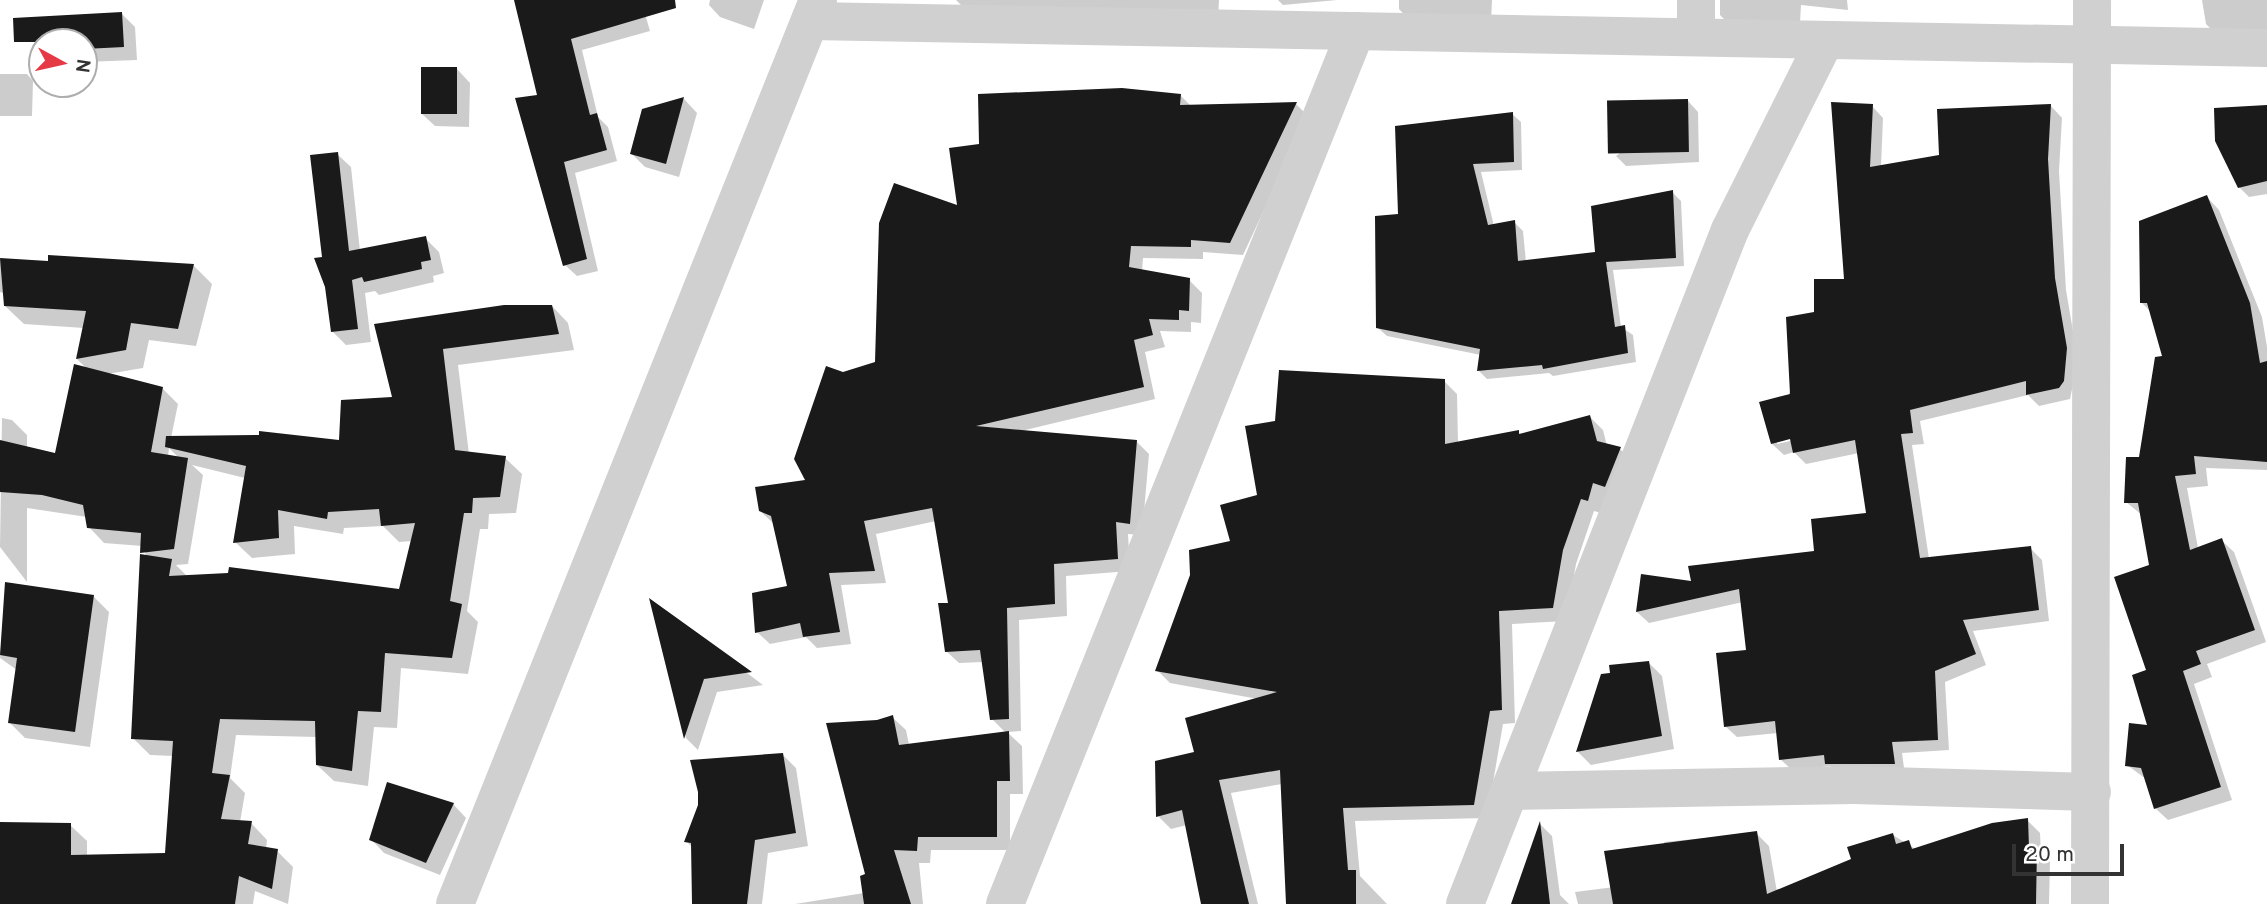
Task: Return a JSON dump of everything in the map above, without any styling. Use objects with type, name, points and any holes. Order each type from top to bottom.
[{"type":"street","points":[[1696,0],[1696,37]]},
{"type":"street","points":[[2091,904],[2092,0]]},
{"type":"street","points":[[455,904],[814,10],[1356,31],[2267,48]]},
{"type":"street","points":[[1005,904],[1356,31]]},
{"type":"street","points":[[1465,904],[1730,230],[1825,40]]},
{"type":"street","points":[[1510,791],[1854,785],[2092,792]]},
{"type":"building","points":[[514,0],[675,0],[676,8],[571,39],[590,115],[597,113],[607,150],[564,162],[587,259],[563,266],[515,98],[537,95]]},
{"type":"building","points":[[122,12],[124,47],[98,48],[98,28],[28,28],[28,42],[14,42],[13,18]]},
{"type":"building","points":[[421,67],[457,67],[457,114],[421,114]]},
{"type":"building","points":[[1122,88],[1181,94],[1180,105],[1297,102],[1230,243],[1191,240],[1191,247],[1131,246],[1129,267],[1190,278],[1189,311],[1179,310],[1179,320],[1149,319],[1153,335],[1134,340],[1144,387],[976,426],[1137,440],[1130,524],[1116,522],[1118,559],[1054,564],[1055,604],[1007,608],[1009,719],[990,720],[980,650],[945,652],[938,603],[948,603],[932,508],[864,521],[875,571],[829,573],[840,632],[803,637],[800,623],[755,633],[752,593],[787,586],[771,516],[759,511],[755,487],[805,480],[794,459],[826,366],[843,372],[875,362],[879,223],[894,183],[957,205],[949,148],[979,144],[978,94]]},
{"type":"building","points":[[684,97],[666,164],[630,154],[642,109]]},
{"type":"building","points":[[1688,99],[1689,152],[1608,153],[1607,100]]},
{"type":"building","points":[[1831,102],[1873,104],[1870,167],[1939,155],[1937,109],[2051,104],[2048,159],[2055,278],[2067,348],[2064,381],[2059,388],[2026,395],[2026,381],[1910,410],[1913,433],[1901,434],[1920,558],[2031,546],[2039,610],[1963,620],[1976,654],[1935,671],[1938,740],[1892,742],[1895,764],[1825,764],[1824,755],[1779,760],[1775,721],[1724,727],[1716,653],[1746,650],[1739,589],[1636,612],[1641,574],[1691,581],[1688,566],[1814,551],[1811,519],[1866,513],[1855,440],[1793,453],[1790,439],[1771,444],[1759,402],[1790,394],[1786,317],[1814,312],[1814,279],[1844,279]]},
{"type":"building","points":[[2267,105],[2267,181],[2238,188],[2215,141],[2214,108]]},
{"type":"building","points":[[1513,112],[1514,162],[1473,164],[1488,225],[1515,220],[1518,261],[1595,252],[1591,206],[1673,190],[1676,258],[1606,262],[1615,327],[1625,325],[1628,353],[1543,369],[1542,365],[1477,371],[1480,349],[1376,328],[1375,216],[1398,214],[1395,126]]},
{"type":"building","points":[[338,152],[349,251],[426,236],[431,260],[421,262],[422,269],[364,282],[362,277],[352,280],[358,329],[331,332],[325,287],[314,258],[322,257],[310,155]]},
{"type":"building","points":[[2207,195],[2250,303],[2260,363],[2267,361],[2267,462],[2194,456],[2196,474],[2175,476],[2190,550],[2222,538],[2255,630],[2196,651],[2201,664],[2183,671],[2221,787],[2154,809],[2141,768],[2125,766],[2129,723],[2147,725],[2132,675],[2146,670],[2114,577],[2149,565],[2138,503],[2124,503],[2126,457],[2139,457],[2155,357],[2162,356],[2147,303],[2140,303],[2139,221]]},
{"type":"building","points":[[48,255],[194,264],[178,329],[131,323],[126,350],[76,359],[86,311],[4,306],[0,258],[48,261]]},
{"type":"building","points":[[504,305],[552,305],[559,334],[443,349],[455,450],[506,456],[500,497],[473,498],[472,513],[464,513],[450,601],[462,604],[452,658],[385,653],[381,712],[358,711],[352,771],[316,765],[315,721],[220,719],[212,773],[230,775],[221,819],[252,821],[248,844],[278,849],[272,889],[239,876],[235,904],[0,904],[0,822],[71,823],[71,855],[165,853],[173,741],[131,739],[140,554],[172,559],[169,576],[228,573],[229,567],[399,589],[415,523],[381,526],[379,509],[328,512],[327,519],[278,510],[279,538],[233,543],[246,466],[165,447],[166,436],[259,435],[259,431],[339,440],[341,400],[392,397],[374,324]]},
{"type":"building","points":[[74,364],[163,387],[151,452],[188,458],[174,549],[140,553],[141,533],[87,528],[83,505],[42,495],[0,492],[0,440],[55,453]]},
{"type":"building","points":[[1279,370],[1445,379],[1445,444],[1519,430],[1519,434],[1590,415],[1597,441],[1621,447],[1605,487],[1593,483],[1588,501],[1581,499],[1563,550],[1553,608],[1499,611],[1502,710],[1490,711],[1474,805],[1343,808],[1348,870],[1356,870],[1356,904],[1286,904],[1280,770],[1219,780],[1249,904],[1201,904],[1182,810],[1156,817],[1155,761],[1194,752],[1185,718],[1277,692],[1155,671],[1190,575],[1189,550],[1230,541],[1220,505],[1257,495],[1245,426],[1275,421]]},
{"type":"building","points":[[5,582],[94,595],[75,732],[8,723],[17,658],[0,655]]},
{"type":"building","points":[[649,598],[752,672],[704,679],[684,739]]},
{"type":"building","points":[[1649,661],[1662,736],[1576,752],[1601,674],[1610,673],[1609,665]]},
{"type":"building","points":[[893,715],[899,745],[1009,731],[1010,781],[997,781],[997,837],[918,837],[917,851],[894,850],[911,904],[864,904],[860,876],[865,874],[826,723],[877,720]]},
{"type":"building","points":[[783,753],[796,833],[755,840],[747,904],[692,904],[691,843],[684,842],[698,805],[698,792],[690,760]]},
{"type":"building","points":[[387,782],[454,803],[426,863],[369,840]]},
{"type":"building","points":[[2028,818],[2029,848],[2037,847],[2036,904],[1613,904],[1604,851],[1757,831],[1767,894],[1851,859],[1847,847],[1893,833],[1896,844],[1909,840],[1912,849],[1992,823]]},
{"type":"building","points":[[1540,821],[1550,904],[1511,904]]}]
